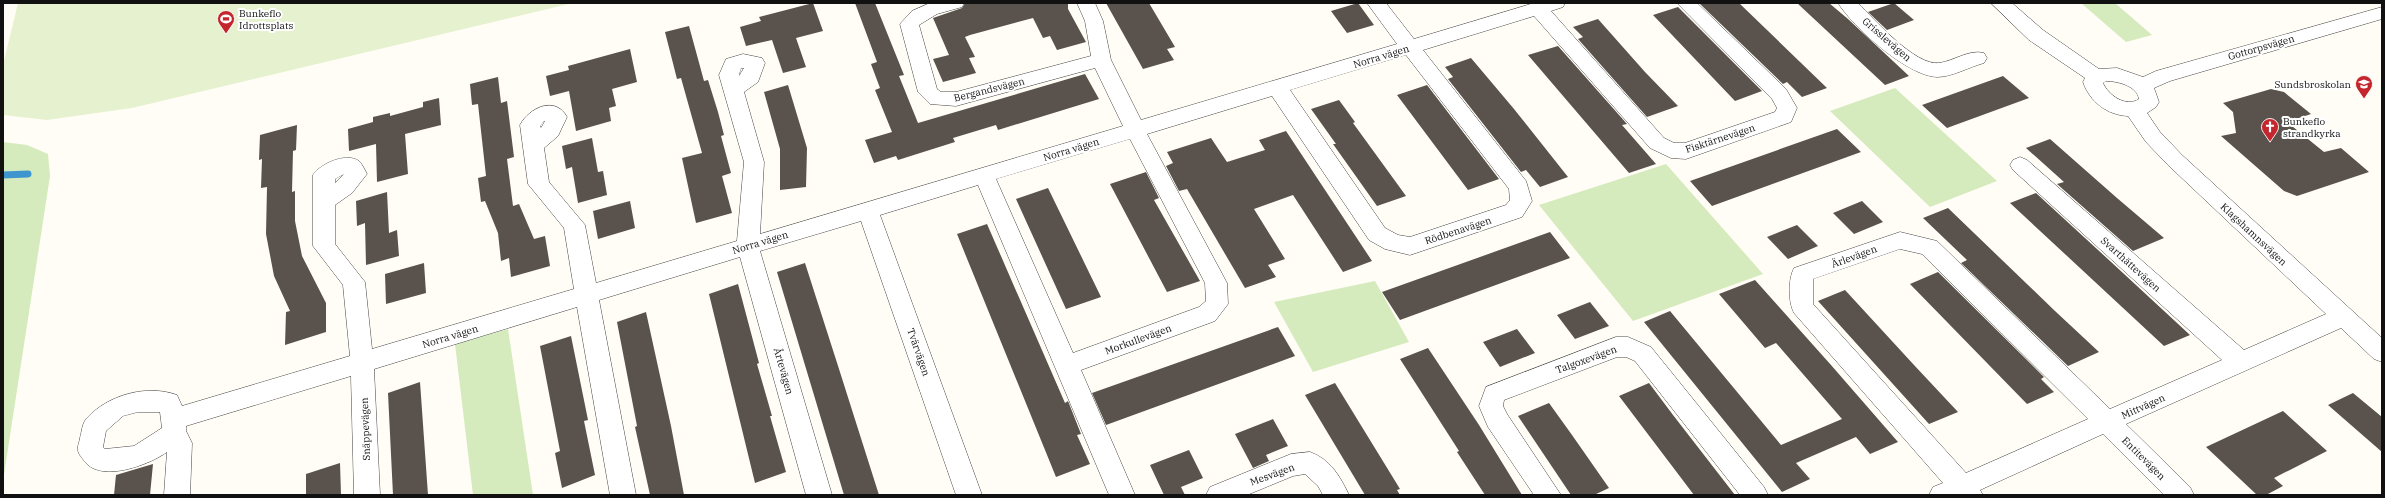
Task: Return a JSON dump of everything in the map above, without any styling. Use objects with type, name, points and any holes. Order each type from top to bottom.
[{"type":"street","name":"Bergandsvägen","points":[[955,3],[926,11],[915,16],[909,24],[928,92],[937,99],[956,99],[1101,60]]},
{"type":"street","points":[[1086,3],[1094,22],[1101,60],[1135,130]]},
{"type":"street","name":"Rödbenavägen","points":[[1277,87],[1377,234],[1393,243],[1410,246],[1514,211],[1521,201],[1519,187],[1376,3]]},
{"type":"street","name":"Fisktärnevägen","points":[[1547,6],[1657,143],[1671,150],[1686,151],[1784,117],[1787,108],[1778,94],[1686,3]]},
{"type":"street","name":"Grisslevägen","points":[[1847,3],[1902,54],[1918,65],[1936,70],[1977,58]]},
{"type":"street","points":[[2000,3],[2036,35],[2097,77]]},
{"type":"street","name":"Norra vägen","points":[[177,495],[180,442],[174,426],[362,362],[1547,6]]},
{"type":"street","name":"Gottorpsvägen","points":[[2142,86],[2163,76],[2382,13]]},
{"type":"street","points":[[2104,74],[2124,76],[2142,86],[2148,94],[2148,102],[2143,107],[2134,109],[2110,104],[2100,97],[2094,89],[2093,82],[2097,77],[2104,74]]},
{"type":"street","points":[[733,90],[754,162],[748,246]]},
{"type":"street","name":"Klagshamnsvägen","points":[[2134,109],[2153,137],[2175,160],[2382,352]]},
{"type":"street","name":"Morkullevägen","points":[[1067,365],[1207,314],[1217,304],[1216,283],[1135,130]]},
{"type":"street","points":[[533,146],[538,184],[574,225],[622,495]]},
{"type":"street","name":"Svarthättevägen","points":[[2020,165],[2241,362]]},
{"type":"street","points":[[984,175],[1122,495]]},
{"type":"street","name":"Snäppevägen","points":[[324,201],[324,246],[354,282],[362,362],[367,495]]},
{"type":"street","name":"Tvärvägen","points":[[868,210],[969,495]]},
{"type":"street","name":"Ärlevägen","points":[[1958,492],[1802,307],[1802,274],[1900,240],[1929,247],[2108,422]]},
{"type":"street","name":"Årtevägen","points":[[748,246],[819,495]]},
{"type":"street","name":"Mittvägen","points":[[1958,492],[2108,422],[2344,316]]},
{"type":"street","name":"Talgoxevägen","points":[[1548,495],[1497,420],[1491,406],[1494,394],[1616,347],[1628,347],[1643,354],[1755,495]]},
{"type":"street","name":"Entitevägen","points":[[2108,422],[2181,495]]},
{"type":"street","name":"Mesvägen","points":[[1219,495],[1291,466],[1310,463],[1327,478],[1336,495]]},
{"type":"green space","name":"Bunkeflo Idrottsplats","points":[[18,3],[573,3],[132,108],[47,120],[3,115],[3,65]]},
{"type":"green space","points":[[2081,3],[2115,3],[2152,35],[2126,42]]},
{"type":"green space","points":[[1895,88],[1997,181],[1930,207],[1830,111]]},
{"type":"green space","points":[[3,142],[27,145],[48,154],[50,176],[3,481]]},
{"type":"green space","points":[[1666,164],[1763,274],[1633,321],[1539,205]]},
{"type":"green space","points":[[1375,281],[1409,342],[1313,372],[1274,302]]},
{"type":"green space","points":[[508,329],[533,495],[473,495],[455,344]]},
{"type":"building","points":[[813,3],[823,31],[796,38],[806,67],[783,73],[772,40],[746,46],[740,27],[761,21],[759,17]]},
{"type":"building","points":[[855,3],[875,3],[904,75],[899,76],[918,123],[1085,74],[1099,99],[998,130],[996,125],[953,138],[955,142],[898,160],[896,156],[874,163],[865,140],[892,132],[875,90],[880,88],[871,64],[877,62]]},
{"type":"building","points":[[965,3],[1068,3],[1068,9],[1086,42],[1057,50],[1050,36],[1043,38],[1033,18],[970,35],[965,37],[975,57],[969,58],[976,73],[943,82],[933,59],[949,55],[933,18],[962,8]]},
{"type":"building","points":[[1106,3],[1149,3],[1175,47],[1167,49],[1174,60],[1143,69]]},
{"type":"building","points":[[1358,3],[1374,25],[1347,33],[1331,11]]},
{"type":"building","points":[[1699,3],[1739,3],[1827,88],[1802,97],[1787,82],[1783,84]]},
{"type":"building","points":[[1797,3],[1829,3],[1909,76],[1885,85]]},
{"type":"building","points":[[1894,3],[1914,20],[1887,30],[1868,12]]},
{"type":"building","points":[[1678,7],[1762,91],[1735,101],[1653,15]]},
{"type":"building","points":[[1598,19],[1645,72],[1678,106],[1647,117],[1578,39],[1583,37],[1573,27]]},
{"type":"building","points":[[689,26],[704,81],[708,80],[718,112],[724,135],[721,136],[731,173],[722,176],[732,213],[696,223],[682,158],[702,153],[681,78],[677,79],[665,32]]},
{"type":"building","points":[[1558,46],[1627,124],[1622,125],[1656,164],[1629,173],[1528,55]]},
{"type":"building","points":[[630,49],[637,82],[612,89],[616,106],[609,108],[611,121],[576,131],[569,91],[550,96],[546,76],[569,70],[568,66]]},
{"type":"building","points":[[1471,58],[1568,177],[1540,187],[1526,170],[1521,172],[1448,79],[1453,77],[1445,67]]},
{"type":"building","points":[[2003,76],[2029,98],[1947,128],[1922,105]]},
{"type":"building","points":[[498,77],[501,103],[507,101],[514,157],[507,159],[513,206],[519,204],[534,239],[545,236],[550,266],[511,277],[509,258],[501,261],[498,233],[485,201],[481,202],[478,178],[486,176],[478,104],[472,105],[470,84]]},
{"type":"building","points":[[788,85],[807,148],[806,187],[780,190],[780,149],[764,92]]},
{"type":"building","points":[[1427,85],[1499,179],[1468,190],[1397,95]]},
{"type":"building","name":"Bunkeflo strandkyrka","points":[[2271,89],[2284,92],[2311,114],[2287,122],[2324,152],[2341,148],[2369,172],[2297,196],[2284,191],[2221,136],[2236,133],[2233,112],[2223,103]]},
{"type":"building","points":[[439,98],[441,125],[405,134],[408,174],[377,182],[376,144],[349,151],[348,129],[373,122],[373,117],[390,113],[390,116],[423,107],[423,102]]},
{"type":"building","points":[[1339,100],[1355,122],[1353,123],[1406,196],[1377,206],[1333,144],[1336,144],[1311,109]]},
{"type":"building","points":[[297,125],[296,150],[293,151],[292,192],[295,191],[295,221],[302,256],[326,303],[326,332],[285,345],[286,312],[290,311],[274,276],[266,234],[267,187],[261,188],[262,159],[259,160],[260,135]]},
{"type":"building","points":[[1837,129],[1861,152],[1712,206],[1690,181]]},
{"type":"building","points":[[1286,131],[1372,261],[1343,272],[1293,195],[1254,209],[1285,259],[1268,265],[1276,277],[1245,288],[1187,189],[1179,191],[1166,166],[1173,163],[1167,152],[1211,138],[1227,162],[1265,150],[1259,140]]},
{"type":"building","points":[[592,138],[598,172],[603,171],[607,195],[578,203],[572,167],[566,169],[562,146]]},
{"type":"building","points":[[2050,139],[2164,238],[2133,251],[2057,184],[2064,182],[2026,148]]},
{"type":"building","points":[[1146,172],[1159,198],[1154,200],[1200,281],[1167,292],[1110,184]]},
{"type":"building","points":[[1048,188],[1101,297],[1066,309],[1016,199]]},
{"type":"building","points":[[387,192],[389,233],[397,230],[399,256],[366,265],[365,223],[357,226],[356,201]]},
{"type":"building","points":[[2036,193],[2190,335],[2164,346],[2010,203]]},
{"type":"building","points":[[630,201],[635,228],[598,239],[593,211]]},
{"type":"building","points":[[1862,201],[1883,222],[1854,234],[1833,213]]},
{"type":"building","points":[[1948,208],[2099,352],[2068,366],[1961,263],[1967,260],[1923,218]]},
{"type":"building","points":[[987,224],[1065,403],[1068,401],[1081,434],[1077,435],[1090,464],[1056,477],[957,234]]},
{"type":"building","points":[[1797,225],[1818,246],[1788,259],[1767,237]]},
{"type":"building","points":[[1550,232],[1570,258],[1400,320],[1382,292]]},
{"type":"building","points":[[424,263],[426,293],[386,304],[385,274]]},
{"type":"building","points":[[805,263],[879,495],[844,495],[777,272]]},
{"type":"building","points":[[1938,272],[2044,377],[2041,379],[2054,392],[2027,404],[1910,284]]},
{"type":"building","points":[[1755,280],[1898,442],[1870,454],[1856,437],[1796,463],[1810,479],[1782,492],[1644,322],[1670,311],[1781,445],[1842,419],[1776,343],[1765,348],[1719,294]]},
{"type":"building","points":[[738,284],[759,363],[757,364],[772,416],[770,416],[786,472],[755,483],[709,294]]},
{"type":"building","points":[[1845,290],[1958,412],[1929,424],[1818,301]]},
{"type":"building","points":[[1590,302],[1609,326],[1575,339],[1557,315]]},
{"type":"building","points":[[646,312],[671,426],[684,495],[650,495],[635,427],[637,426],[617,322]]},
{"type":"building","points":[[1278,327],[1295,356],[1106,425],[1092,393]]},
{"type":"building","points":[[1517,329],[1535,353],[1500,367],[1483,342]]},
{"type":"building","points":[[571,336],[588,420],[584,421],[595,475],[562,488],[555,453],[560,451],[540,346]]},
{"type":"building","points":[[1428,348],[1479,425],[1522,495],[1485,495],[1457,452],[1459,451],[1400,359]]},
{"type":"building","points":[[420,382],[428,495],[393,495],[388,393]]},
{"type":"building","points":[[1335,383],[1400,489],[1397,490],[1400,495],[1365,495],[1305,395]]},
{"type":"building","points":[[1649,383],[1735,495],[1694,495],[1619,396]]},
{"type":"building","points":[[2353,393],[2382,417],[2382,452],[2328,405]]},
{"type":"building","points":[[1549,403],[1609,488],[1594,495],[1571,495],[1518,416]]},
{"type":"building","points":[[2283,411],[2327,451],[2274,478],[2283,486],[2266,495],[2257,495],[2206,447]]},
{"type":"building","points":[[1273,419],[1288,446],[1266,455],[1269,461],[1253,468],[1235,434]]},
{"type":"building","points":[[1189,450],[1203,478],[1181,487],[1185,495],[1164,495],[1150,465]]},
{"type":"building","points":[[340,463],[341,495],[306,495],[306,474]]},
{"type":"building","points":[[153,464],[150,495],[114,495],[116,475]]},
{"type":"waterway","points":[[3,175],[28,174]]},
{"type":"place","name":"Bunkeflo Idrottsplats","points":[[226,34]]},
{"type":"place","name":"Sundsbroskolan","points":[[2364,99]]},
{"type":"place","name":"Bunkeflo strandkyrka","points":[[2270,142]]}]
